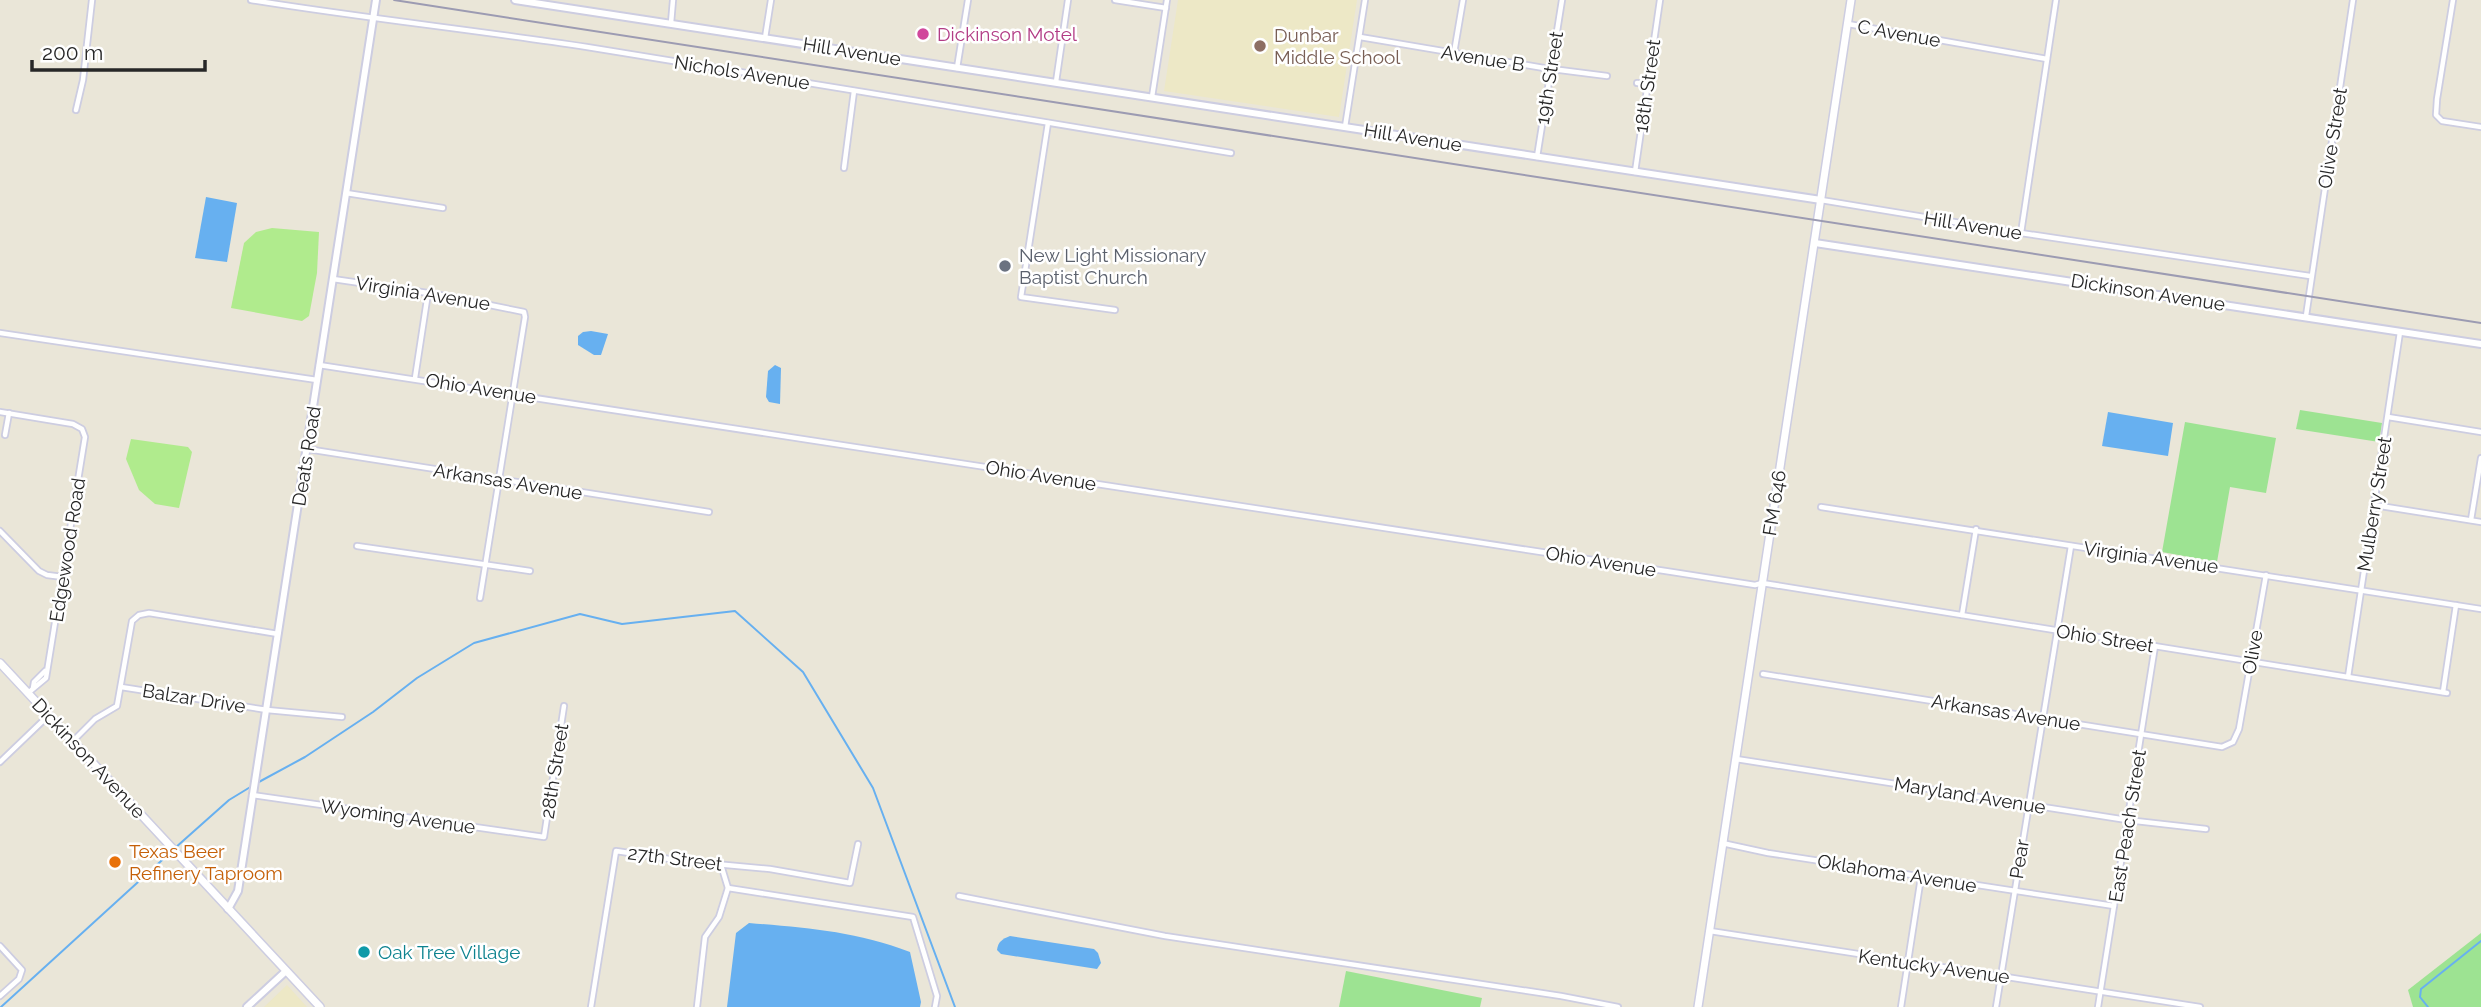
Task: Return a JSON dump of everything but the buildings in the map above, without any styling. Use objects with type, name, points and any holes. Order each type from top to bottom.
[{"type":"main road","name":"FM 646","points":[[1698,1007],[1851,0]]},
{"type":"main road","name":"Dickinson Avenue","points":[[0,663],[30,691],[49,715],[320,1007]]},
{"type":"street","points":[[76,110],[83,80],[92,0]]},
{"type":"street","name":"Nichols Avenue","points":[[251,0],[587,47],[1231,153]]},
{"type":"street","name":"Deats Road","points":[[228,909],[238,891],[376,0]]},
{"type":"street","name":"Hill Avenue","points":[[515,0],[573,5],[957,68],[2310,276]]},
{"type":"street","points":[[671,23],[673,0]]},
{"type":"street","points":[[765,38],[771,0]]},
{"type":"street","points":[[957,68],[968,0]]},
{"type":"street","points":[[1056,82],[1068,0]]},
{"type":"street","points":[[1115,0],[1166,8]]},
{"type":"street","points":[[1152,97],[1167,0]]},
{"type":"street","points":[[1345,127],[1366,0]]},
{"type":"street","points":[[1454,54],[1463,0]]},
{"type":"street","name":"19th Street","points":[[1537,157],[1562,0]]},
{"type":"street","name":"18th Street","points":[[1635,172],[1660,0]]},
{"type":"street","points":[[2021,233],[2056,0]]},
{"type":"street","name":"Olive Street","points":[[2306,316],[2353,0]]},
{"type":"street","points":[[2454,0],[2437,99],[2438,116],[2442,121],[2481,127]]},
{"type":"street","name":"C Avenue","points":[[1847,24],[2047,59]]},
{"type":"street","name":"Avenue B","points":[[1360,37],[1454,54],[1607,76]]},
{"type":"street","points":[[1637,82],[1648,84]]},
{"type":"street","points":[[844,168],[854,91]]},
{"type":"street","points":[[1048,123],[1021,297],[1115,310]]},
{"type":"street","points":[[346,193],[443,208]]},
{"type":"street","name":"Dickinson Avenue","points":[[1815,243],[2481,344]]},
{"type":"street","name":"Virginia Avenue","points":[[333,279],[428,293],[524,312],[513,393]]},
{"type":"street","points":[[415,378],[428,293]]},
{"type":"street","name":"Mulberry Street","points":[[2348,677],[2400,331]]},
{"type":"street","points":[[0,333],[317,380],[320,363]]},
{"type":"street","name":"Ohio Avenue","points":[[320,363],[1755,585],[1762,583]]},
{"type":"street","points":[[480,598],[513,393]]},
{"type":"street","points":[[0,412],[9,413],[5,435]]},
{"type":"street","name":"Edgewood Road","points":[[9,413],[73,424],[82,429],[85,437],[47,678],[30,691]]},
{"type":"street","points":[[2388,417],[2481,432]]},
{"type":"street","name":"Arkansas Avenue","points":[[307,449],[709,512]]},
{"type":"street","points":[[2471,520],[2481,458]]},
{"type":"street","points":[[2374,505],[2481,522]]},
{"type":"street","name":"Virginia Avenue","points":[[1821,507],[2481,609]]},
{"type":"street","points":[[1962,615],[1976,529]]},
{"type":"street","points":[[0,531],[39,571],[63,577]]},
{"type":"street","points":[[357,546],[530,571]]},
{"type":"street","name":"Pear","points":[[1996,1007],[2071,546]]},
{"type":"street","name":"Olive","points":[[2239,729],[2266,575]]},
{"type":"street","name":"Ohio Street","points":[[1762,583],[2445,693],[2456,605]]},
{"type":"street","points":[[74,741],[95,719],[117,706],[132,621],[139,615],[149,613],[215,622],[278,634]]},
{"type":"street","name":"East Peach Street","points":[[2098,1007],[2154,646]]},
{"type":"street","name":"Arkansas Avenue","points":[[1763,674],[2222,747],[2233,742],[2239,729]]},
{"type":"street","name":"Balzar Drive","points":[[121,687],[267,710]]},
{"type":"street","name":"28th Street","points":[[544,837],[564,706]]},
{"type":"street","points":[[267,710],[342,717]]},
{"type":"street","points":[[0,762],[49,715]]},
{"type":"street","name":"Maryland Avenue","points":[[1735,759],[2127,820],[2206,829]]},
{"type":"street","name":"Wyoming Avenue","points":[[252,795],[544,837]]},
{"type":"street","name":"27th Street","points":[[591,1007],[616,851],[683,862],[770,869],[850,883],[858,844]]},
{"type":"street","name":"Oklahoma Avenue","points":[[1722,844],[2114,906]]},
{"type":"street","points":[[698,1007],[705,937],[719,917],[728,888],[721,865]]},
{"type":"street","points":[[1901,1007],[1921,877]]},
{"type":"street","points":[[728,888],[913,916],[937,996],[935,1007]]},
{"type":"street","points":[[960,896],[1165,936],[1562,996],[1618,1007]]},
{"type":"street","name":"Kentucky Avenue","points":[[1709,931],[2200,1007]]},
{"type":"street","points":[[0,947],[22,970],[19,979],[0,996]]},
{"type":"street","points":[[247,1007],[286,971]]},
{"type":"shaded area","name":"Dunbar Middle School","points":[[1178,0],[1357,0],[1339,117],[1164,91]]},
{"type":"shaded area","points":[[287,985],[307,1007],[264,1007]]},
{"type":"green space","points":[[272,228],[319,232],[317,273],[309,316],[302,321],[231,308],[244,243],[256,232]]},
{"type":"green space","points":[[2300,410],[2382,423],[2379,442],[2296,429]]},
{"type":"green space","points":[[2185,422],[2276,438],[2266,493],[2230,487],[2217,562],[2162,552]]},
{"type":"green space","points":[[131,439],[188,447],[192,452],[179,508],[155,504],[139,490],[126,459]]},
{"type":"green space","points":[[2481,933],[2481,1007],[2413,1007],[2408,990]]},
{"type":"green space","points":[[1346,971],[1482,998],[1480,1007],[1339,1007]]},
{"type":"water","points":[[206,197],[237,203],[227,262],[195,258]]},
{"type":"water","points":[[591,331],[608,334],[601,355],[594,355],[578,345],[578,336]]},
{"type":"water","points":[[775,365],[781,368],[780,404],[769,402],[766,397],[768,371]]},
{"type":"water","points":[[2108,412],[2173,423],[2168,456],[2102,446]]},
{"type":"water","points":[[749,923],[850,935],[910,952],[920,1007],[727,1007],[736,933]]},
{"type":"water","points":[[1010,936],[1094,949],[1101,963],[1097,969],[1001,954],[997,950],[998,945]]},
{"type":"waterway","points":[[257,783],[305,757],[373,712],[417,678],[474,643],[580,614],[622,624],[735,611],[803,672],[873,788],[955,1007]]},
{"type":"waterway","points":[[175,848],[229,800],[252,786]]},
{"type":"waterway","points":[[1,1007],[171,852]]},
{"type":"waterway","points":[[2428,1007],[2420,997],[2421,989],[2481,941]]},
{"type":"railway","points":[[394,0],[2481,323]]},
{"type":"place","name":"Dickinson Motel","points":[[923,34]]},
{"type":"place","name":"Dunbar Middle School","points":[[1260,46]]},
{"type":"place","name":"New Light Missionary Baptist Church","points":[[1005,266]]},
{"type":"place","name":"Texas Beer Refinery Taproom","points":[[115,862]]},
{"type":"place","name":"Oak Tree Village","points":[[364,952]]}]
